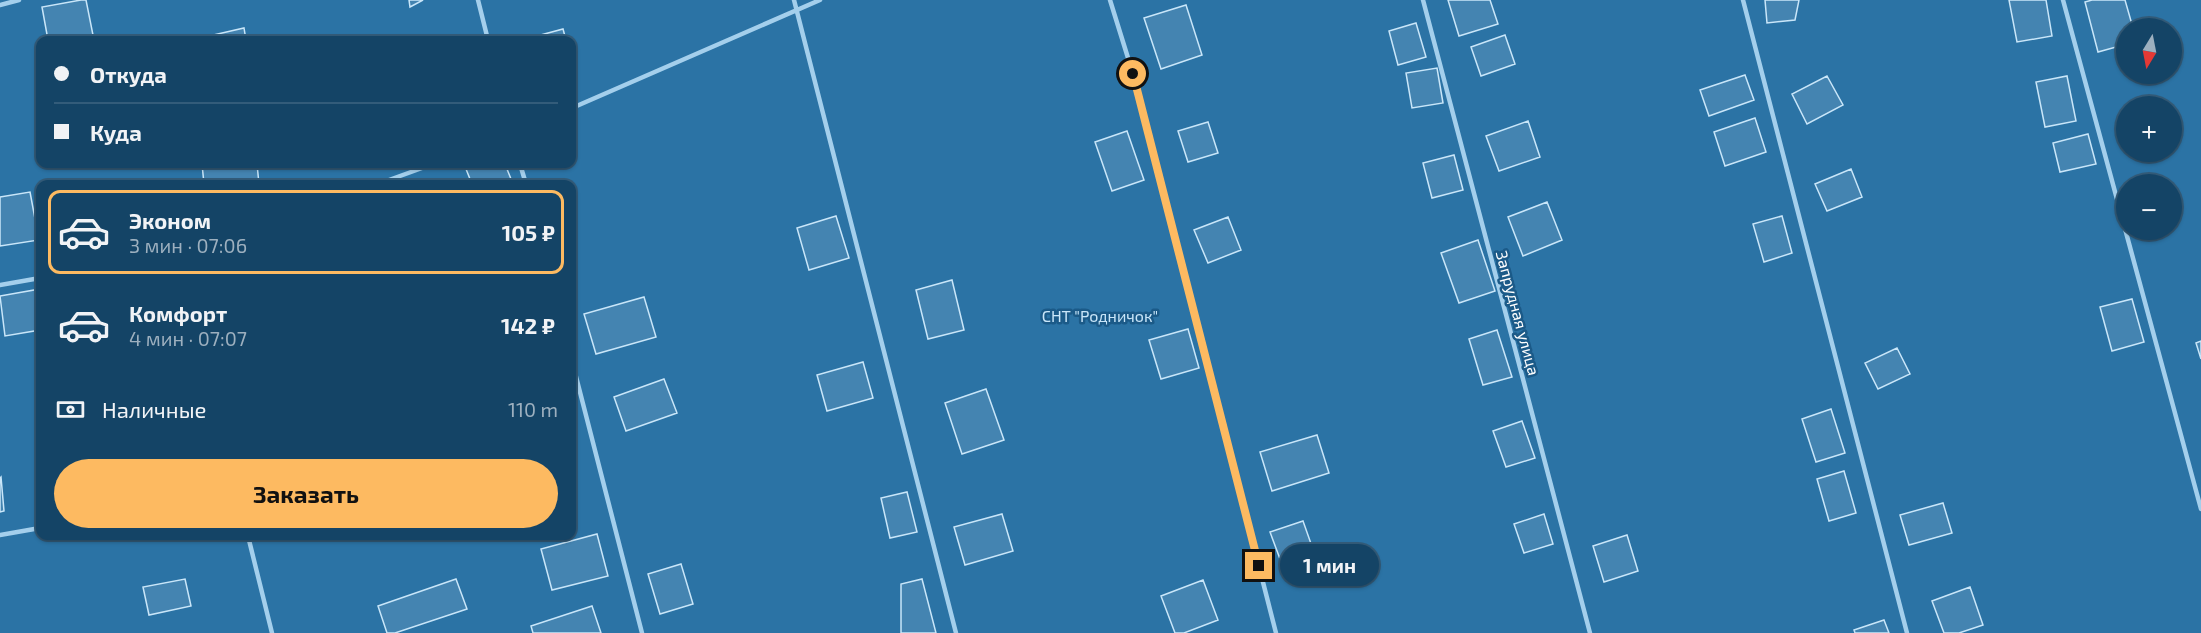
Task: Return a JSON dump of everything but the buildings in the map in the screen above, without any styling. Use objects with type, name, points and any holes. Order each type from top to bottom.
[{"type":"lane","points":[[0,5],[19,0]]},
{"type":"lane","points":[[478,0],[487,36]]},
{"type":"lane","points":[[794,0],[956,633]]},
{"type":"lane","points":[[576,106],[820,0]]},
{"type":"lane","points":[[1110,0],[1133,74],[1276,633]]},
{"type":"lane","name":"Запрудная улица","points":[[1423,0],[1590,633]]},
{"type":"lane","points":[[1743,0],[1907,633]]},
{"type":"lane","points":[[2063,0],[2201,509]]},
{"type":"lane","points":[[389,180],[422,168]]},
{"type":"lane","points":[[0,285],[36,279]]},
{"type":"lane","points":[[576,377],[642,633]]},
{"type":"lane","points":[[0,535],[36,529]]},
{"type":"lane","points":[[249,540],[272,633]]},
{"type":"green space","name":"СНТ \"Родничок\"","points":[[0,0],[2201,0],[2201,633],[0,633]]},
{"type":"route","points":[[1133,74],[1259,566]]}]
